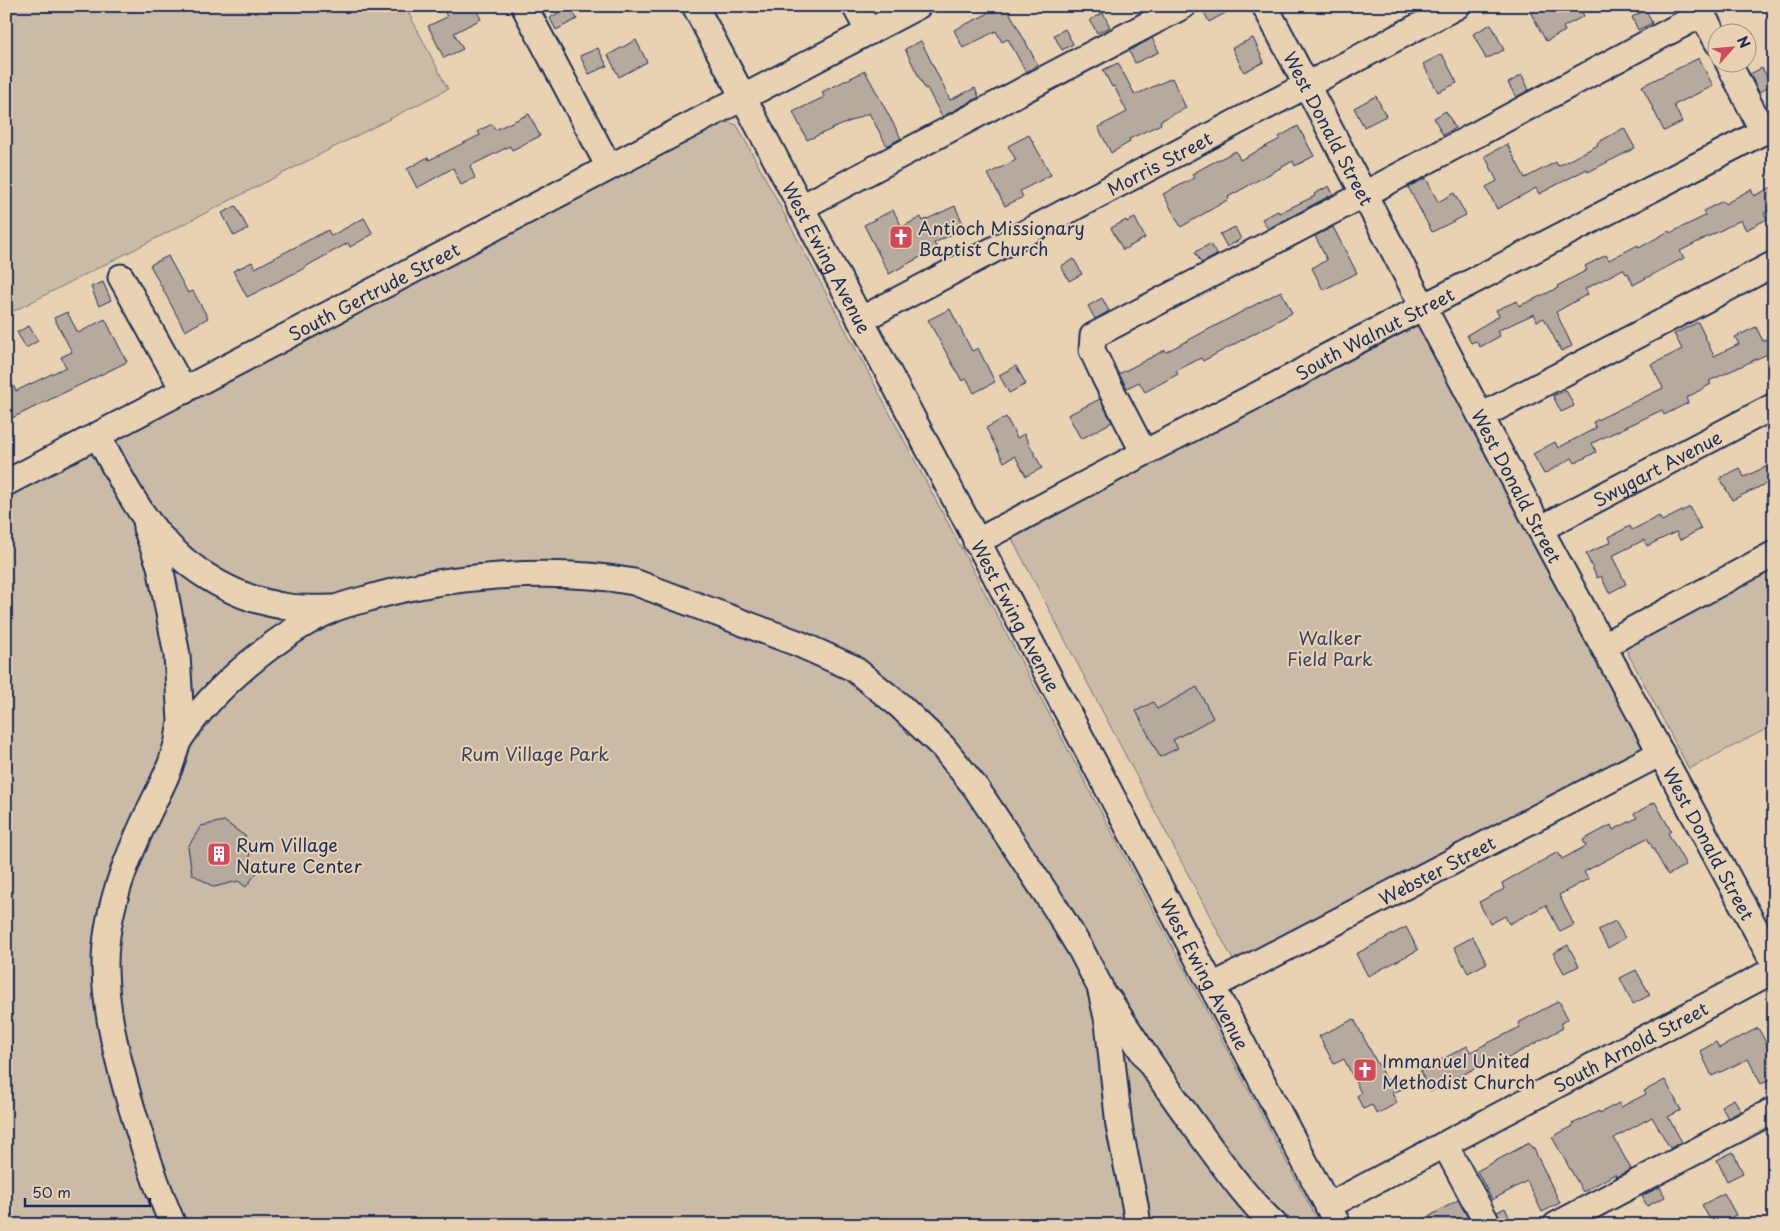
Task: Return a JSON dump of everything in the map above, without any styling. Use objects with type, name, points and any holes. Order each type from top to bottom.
[{"type":"street","points":[[524,6],[609,167]]},
{"type":"street","name":"West Ewing Avenue","points":[[695,6],[1333,1216]]},
{"type":"street","points":[[855,6],[869,32]]},
{"type":"street","name":"South Gertrude Street","points":[[6,483],[918,6]]},
{"type":"street","points":[[800,208],[1183,6]]},
{"type":"street","name":"West Donald Street","points":[[1265,6],[1540,529],[1774,964]]},
{"type":"street","name":"Morris Street","points":[[860,320],[1457,6]]},
{"type":"street","points":[[1144,453],[1092,350],[1093,336],[1363,195],[1700,10],[1708,25]]},
{"type":"street","points":[[1734,72],[1768,129]]},
{"type":"street","name":"South Walnut Street","points":[[976,542],[1296,375],[1326,357],[1768,129]]},
{"type":"street","points":[[1481,416],[1774,264]]},
{"type":"street","points":[[121,277],[184,391]]},
{"type":"street","name":"Swygart Avenue","points":[[1540,529],[1774,406]]},
{"type":"street","points":[[98,436],[137,504],[157,533],[172,549],[198,570],[234,592],[261,601],[290,607],[334,608]]},
{"type":"street","points":[[137,504],[160,566],[177,655],[182,721],[168,771],[142,826],[114,899],[109,917],[105,969],[113,1042],[146,1159],[173,1225]]},
{"type":"street","points":[[1604,645],[1774,554]]},
{"type":"street","points":[[178,740],[211,700],[278,639],[334,608],[386,593],[425,585],[489,578],[552,575],[612,578],[654,588],[797,643],[853,668],[899,705],[942,747],[976,788],[1055,907],[1081,950],[1100,987],[1149,1063],[1256,1206],[1275,1225]]},
{"type":"street","name":"Webster Street","points":[[1212,986],[1661,753]]},
{"type":"street","name":"South Arnold Street","points":[[1333,1216],[1446,1145],[1774,970]]},
{"type":"street","points":[[1100,987],[1108,1022],[1119,1126],[1136,1206],[1138,1225]]},
{"type":"street","points":[[1556,1225],[1774,1110]]},
{"type":"street","points":[[1446,1145],[1488,1225]]},
{"type":"green space","points":[[6,6],[405,6],[448,89],[6,315]]},
{"type":"green space","name":"Rum Village Park","points":[[725,121],[737,125],[1320,1225],[6,1225],[6,498]]},
{"type":"green space","name":"Walker Field Park","points":[[1420,324],[1645,748],[1234,962],[1011,537]]},
{"type":"green space","points":[[1774,562],[1774,725],[1689,769],[1623,644]]},
{"type":"building","points":[[442,6],[474,6],[481,19],[454,33],[463,49],[444,58],[428,26],[447,17]]},
{"type":"building","points":[[570,6],[577,19],[556,30],[550,18]]},
{"type":"building","points":[[996,6],[1006,6],[1038,65],[1026,72],[1008,39],[1002,42],[996,31],[963,48],[954,30],[987,14],[986,12]]},
{"type":"building","points":[[1201,6],[1238,6],[1209,22]]},
{"type":"building","points":[[1527,6],[1579,6],[1584,16],[1563,27],[1565,31],[1546,41]]},
{"type":"building","points":[[1646,10],[1652,23],[1638,30],[1632,17]]},
{"type":"building","points":[[1103,13],[1110,27],[1097,33],[1090,20]]},
{"type":"building","points":[[1491,24],[1504,50],[1486,59],[1473,34]]},
{"type":"building","points":[[1065,29],[1073,44],[1062,50],[1054,35]]},
{"type":"building","points":[[1152,38],[1159,52],[1135,63],[1129,51]]},
{"type":"building","points":[[1253,38],[1264,62],[1244,72],[1232,48]]},
{"type":"building","points":[[636,40],[647,62],[619,77],[608,55]]},
{"type":"building","points":[[921,41],[950,100],[975,88],[979,97],[942,117],[927,88],[925,89],[905,49]]},
{"type":"building","points":[[598,48],[607,66],[589,74],[580,56]]},
{"type":"building","points":[[1442,54],[1457,83],[1438,92],[1423,64]]},
{"type":"building","points":[[1699,58],[1713,86],[1674,105],[1682,122],[1664,131],[1642,86]]},
{"type":"building","points":[[1118,63],[1135,95],[1172,78],[1186,108],[1160,121],[1161,124],[1129,139],[1130,142],[1111,153],[1098,127],[1127,112],[1114,86],[1112,87],[1103,70]]},
{"type":"building","points":[[1762,68],[1772,85],[1759,92],[1750,74],[1758,72]]},
{"type":"building","points":[[865,71],[901,138],[887,146],[869,113],[807,140],[793,112],[824,97],[822,92]]},
{"type":"building","points":[[1522,75],[1529,90],[1516,97],[1508,83]]},
{"type":"building","points":[[1376,96],[1386,116],[1364,127],[1354,108]]},
{"type":"building","points":[[1446,111],[1455,128],[1443,135],[1434,118]]},
{"type":"building","points":[[529,114],[540,136],[512,150],[510,146],[470,166],[475,178],[461,185],[453,168],[417,188],[407,169],[428,157],[429,160],[480,135],[478,131],[492,124],[495,130]]},
{"type":"building","points":[[1298,126],[1314,156],[1295,166],[1293,161],[1228,197],[1229,199],[1181,227],[1163,194],[1194,178],[1192,174],[1210,164],[1236,151],[1240,160],[1280,139],[1279,137]]},
{"type":"building","points":[[1624,128],[1635,148],[1588,172],[1587,169],[1539,194],[1536,188],[1497,209],[1486,187],[1497,181],[1485,156],[1507,144],[1525,178],[1556,162],[1558,166],[1598,145],[1597,143]]},
{"type":"building","points":[[1029,135],[1051,175],[1020,191],[1023,197],[1005,206],[988,174],[1016,160],[1008,146]]},
{"type":"building","points":[[1426,178],[1438,202],[1454,193],[1466,215],[1432,232],[1408,187]]},
{"type":"building","points":[[1329,186],[1333,194],[1268,229],[1262,219],[1315,196],[1314,194]]},
{"type":"building","points":[[1774,186],[1774,208],[1764,213],[1767,219],[1746,230],[1741,220],[1680,251],[1684,258],[1633,285],[1628,273],[1626,274],[1623,269],[1585,289],[1588,294],[1556,312],[1572,346],[1561,351],[1544,318],[1537,321],[1534,314],[1497,331],[1500,336],[1480,347],[1476,341],[1471,343],[1467,335],[1499,316],[1496,310],[1517,301],[1519,306],[1558,288],[1557,286],[1587,270],[1585,266],[1606,255],[1609,260],[1638,245],[1639,248],[1669,231],[1670,233],[1705,216],[1703,211],[1723,201],[1725,204],[1751,189],[1754,196]]},
{"type":"building","points":[[236,206],[248,229],[234,236],[222,213]]},
{"type":"building","name":"Antioch Missionary Baptist Church","points":[[955,206],[965,228],[934,243],[937,248],[889,274],[864,225],[893,210],[902,227],[921,217],[923,221]]},
{"type":"building","points":[[364,218],[373,234],[350,247],[348,243],[305,268],[247,297],[233,271],[252,262],[255,268],[328,230],[331,236]]},
{"type":"building","points":[[1135,218],[1145,238],[1123,250],[1111,228],[1126,220],[1127,222]]},
{"type":"building","points":[[1235,227],[1241,239],[1227,247],[1220,234]]},
{"type":"building","points":[[1333,227],[1357,273],[1323,290],[1312,268],[1327,260],[1315,236]]},
{"type":"building","points":[[1210,244],[1217,255],[1201,263],[1195,252]]},
{"type":"building","points":[[168,256],[188,293],[193,291],[208,318],[185,331],[150,265]]},
{"type":"building","points":[[1074,259],[1082,274],[1069,281],[1061,266]]},
{"type":"building","points":[[103,282],[111,300],[99,306],[91,287]]},
{"type":"building","points":[[1281,291],[1292,313],[1203,361],[1201,358],[1176,371],[1178,374],[1145,392],[1139,382],[1127,388],[1119,374],[1165,350],[1166,352]]},
{"type":"building","points":[[1102,298],[1109,311],[1095,319],[1088,306]]},
{"type":"building","points":[[950,309],[972,351],[978,348],[995,382],[974,393],[967,379],[962,381],[928,320]]},
{"type":"building","points":[[67,312],[78,333],[105,319],[127,362],[6,421],[6,370],[16,391],[66,367],[61,357],[72,352],[54,318]]},
{"type":"building","points":[[1698,322],[1714,356],[1739,344],[1735,337],[1756,327],[1763,341],[1774,335],[1774,351],[1709,381],[1711,384],[1686,398],[1688,403],[1664,415],[1662,410],[1592,443],[1596,452],[1575,463],[1572,458],[1544,474],[1533,454],[1555,442],[1558,448],[1596,428],[1593,422],[1663,388],[1651,365],[1682,349],[1674,334]]},
{"type":"building","points":[[29,326],[38,341],[26,348],[17,332]]},
{"type":"building","points":[[1016,366],[1026,384],[1009,393],[999,375]]},
{"type":"building","points":[[1566,390],[1574,406],[1561,412],[1553,396]]},
{"type":"building","points":[[1100,399],[1112,422],[1081,439],[1068,415]]},
{"type":"building","points":[[1006,417],[1017,438],[1024,434],[1042,468],[1026,476],[1015,456],[1004,462],[986,428]]},
{"type":"building","points":[[1774,463],[1774,480],[1732,500],[1720,478],[1740,468],[1744,477]]},
{"type":"building","points":[[1690,507],[1701,529],[1680,540],[1676,532],[1647,546],[1644,540],[1612,556],[1626,584],[1609,593],[1601,576],[1597,578],[1586,554],[1611,542],[1609,537],[1630,526],[1632,530],[1659,516],[1662,521]]},
{"type":"building","points":[[1197,687],[1213,718],[1173,740],[1178,748],[1160,757],[1136,711],[1153,702],[1157,709]]},
{"type":"building","points":[[1655,802],[1671,831],[1668,833],[1686,865],[1668,875],[1647,838],[1584,872],[1588,879],[1559,895],[1574,925],[1560,932],[1546,905],[1509,924],[1505,916],[1490,924],[1479,902],[1504,889],[1502,883],[1558,852],[1562,859],[1586,846],[1583,840],[1611,825],[1613,830],[1637,818],[1634,814]]},
{"type":"building","name":"Rum Village Nature Center","points":[[224,821],[245,836],[251,861],[260,868],[246,887],[238,881],[214,887],[192,874],[188,847],[201,826]]},
{"type":"building","points":[[1615,921],[1625,938],[1608,948],[1598,930]]},
{"type":"building","points":[[1406,927],[1418,950],[1368,976],[1356,954]]},
{"type":"building","points":[[1473,937],[1487,963],[1468,973],[1454,947]]},
{"type":"building","points":[[1568,945],[1579,966],[1564,973],[1553,953]]},
{"type":"building","points":[[1636,970],[1650,995],[1633,1004],[1620,978]]},
{"type":"building","points":[[1559,1001],[1568,1019],[1561,1023],[1563,1028],[1488,1069],[1485,1063],[1430,1092],[1420,1071],[1467,1046],[1470,1052],[1520,1027],[1518,1023]]},
{"type":"building","name":"Immanuel United Methodist Church","points":[[1354,1019],[1386,1080],[1395,1076],[1402,1089],[1392,1093],[1397,1103],[1377,1114],[1372,1105],[1363,1109],[1357,1096],[1361,1093],[1344,1059],[1334,1064],[1319,1036]]},
{"type":"building","points":[[1758,1028],[1774,1057],[1774,1078],[1761,1084],[1748,1059],[1712,1076],[1700,1051],[1716,1042],[1719,1048]]},
{"type":"building","points":[[1665,1080],[1681,1110],[1668,1117],[1682,1142],[1670,1148],[1652,1117],[1614,1138],[1631,1169],[1616,1177],[1615,1174],[1583,1192],[1552,1137],[1573,1126],[1572,1124],[1599,1111],[1600,1113],[1619,1103],[1621,1107],[1646,1094],[1644,1091]]},
{"type":"building","points":[[1734,1099],[1741,1111],[1728,1118],[1721,1106]]},
{"type":"building","points":[[1529,1143],[1533,1147],[1560,1203],[1542,1212],[1527,1181],[1492,1200],[1477,1171]]},
{"type":"building","points":[[1733,1152],[1743,1173],[1727,1181],[1717,1160]]},
{"type":"building","points":[[1660,1187],[1665,1197],[1647,1206],[1642,1196]]},
{"type":"building","points":[[1724,1193],[1736,1215],[1713,1225],[1702,1205]]},
{"type":"building","points":[[1458,1200],[1472,1225],[1414,1225]]},
{"type":"building","points":[[1505,1208],[1513,1225],[1502,1225],[1497,1212]]},
{"type":"place","name":"Antioch Missionary Baptist Church","points":[[901,237]]},
{"type":"place","name":"Rum Village Nature Center","points":[[219,854]]},
{"type":"place","name":"Immanuel United Methodist Church","points":[[1365,1070]]}]
